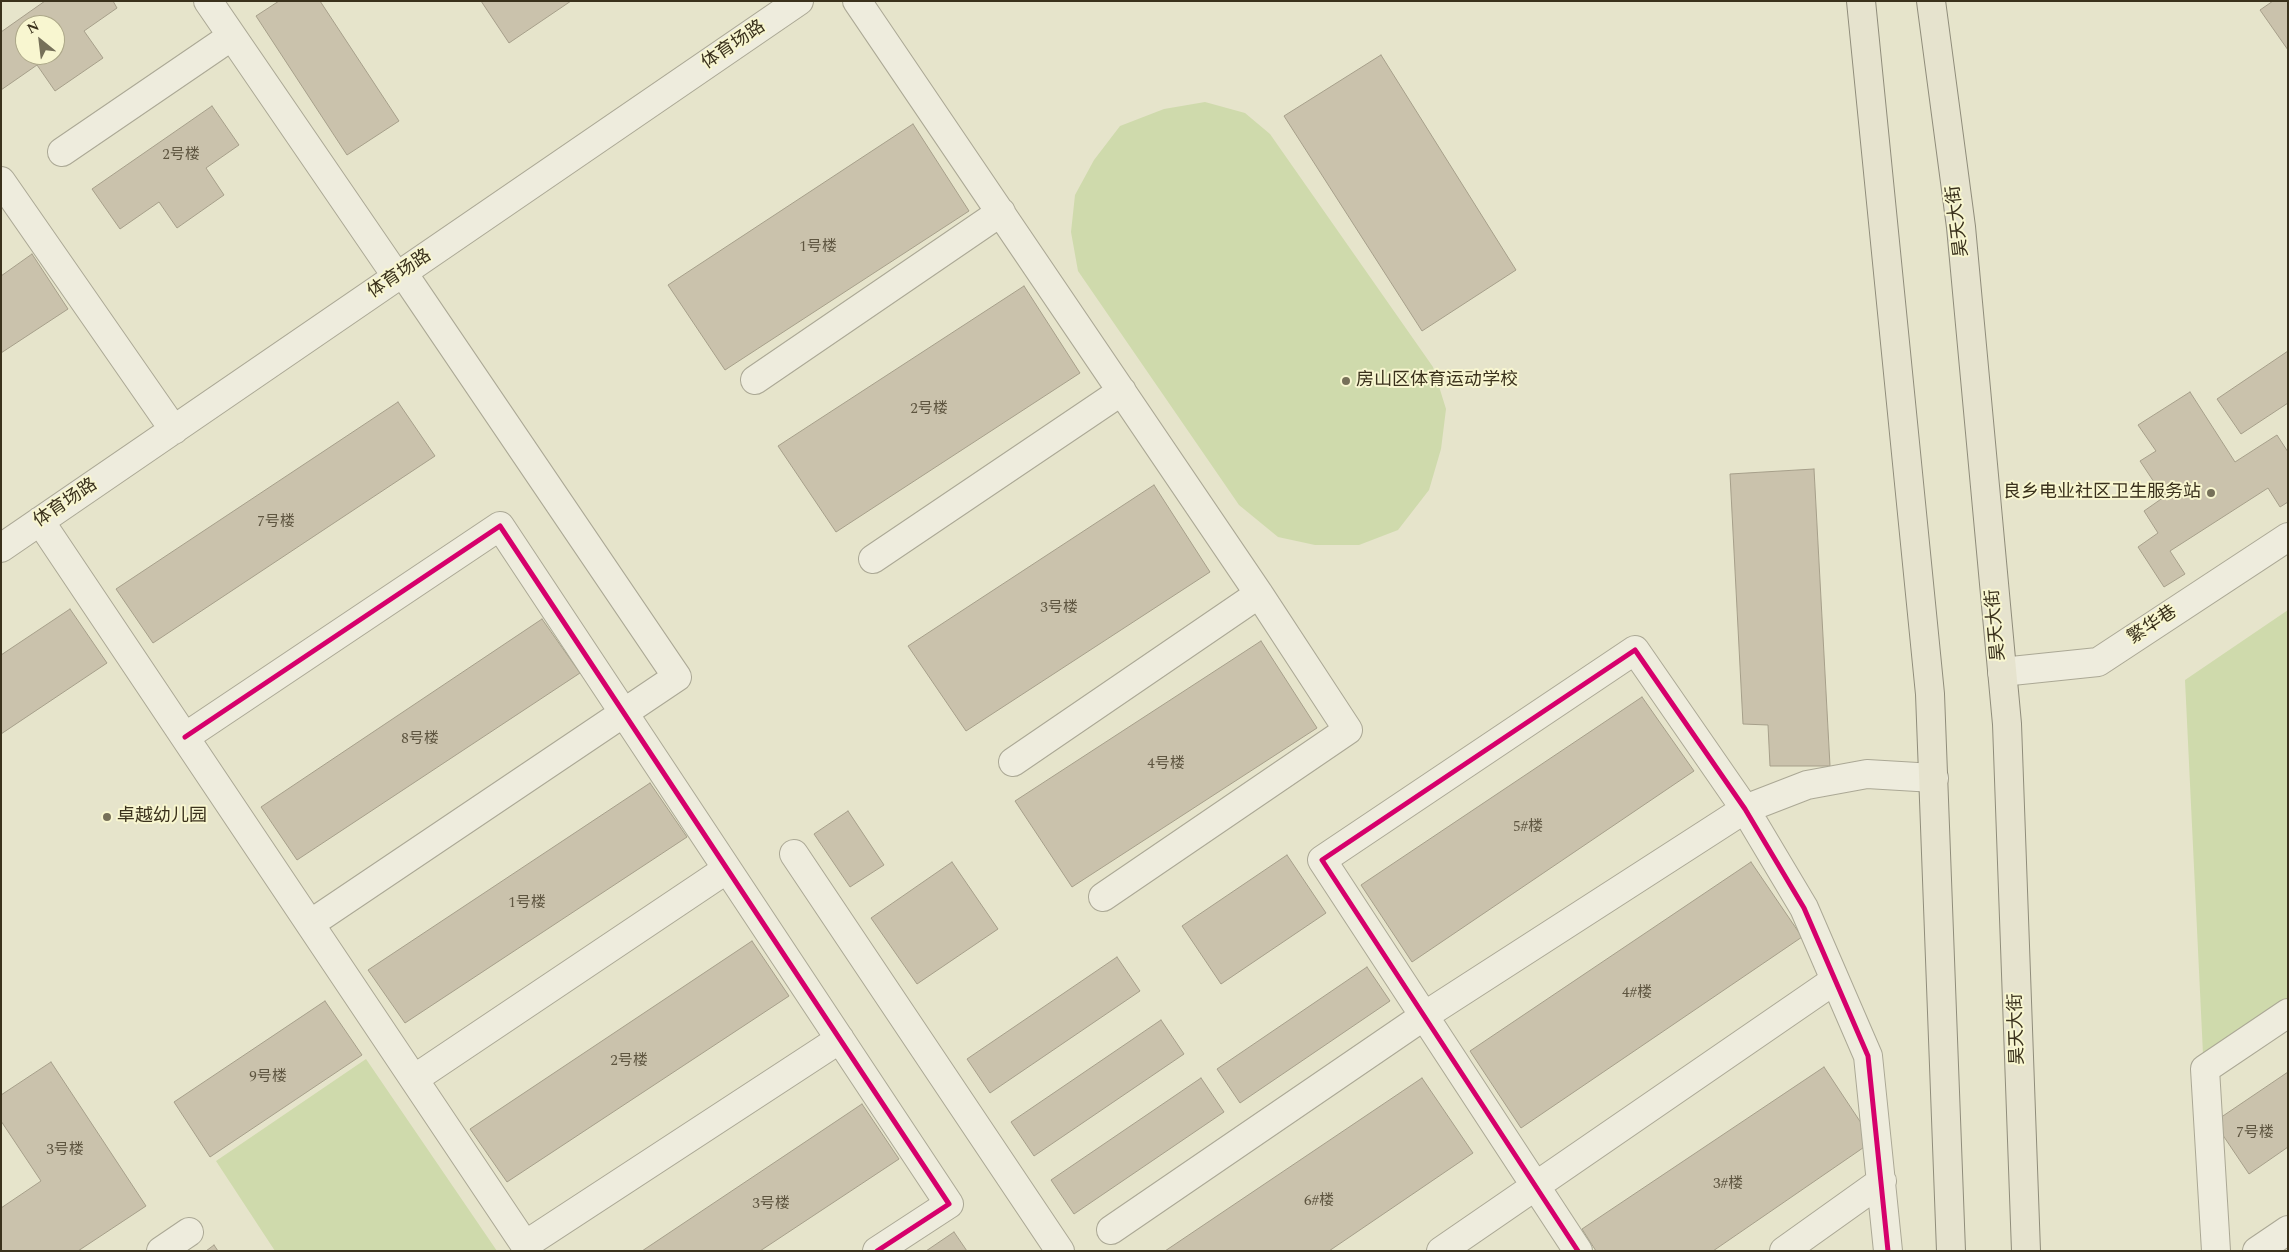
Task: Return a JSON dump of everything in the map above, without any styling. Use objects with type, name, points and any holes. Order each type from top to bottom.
[{"type":"main road","points":[[1861,1],[1930,694],[1951,1251]]},
{"type":"main road","name":"昊天大街","points":[[1931,1],[1960,226],[2006,724],[2026,1251]]},
{"type":"street","points":[[208,1],[400,275],[677,677],[310,924]]},
{"type":"street","name":"体育场路","points":[[1,548],[799,1]]},
{"type":"street","points":[[857,1],[1259,594],[1348,730],[1103,898]]},
{"type":"street","points":[[62,152],[232,36]]},
{"type":"street","points":[[1,181],[10,212],[174,430]]},
{"type":"street","points":[[755,380],[1001,212]]},
{"type":"street","points":[[874,559],[1122,391]]},
{"type":"street","points":[[40,521],[527,1248],[840,1039]]},
{"type":"street","points":[[185,737],[500,526],[949,1204],[878,1251]]},
{"type":"street","name":"繁华巷","points":[[2002,672],[2098,662],[2288,537]]},
{"type":"street","points":[[1013,762],[1259,594]]},
{"type":"street","points":[[1578,1251],[1322,860],[1635,650],[1745,809],[1804,908],[1868,1056],[1888,1251]]},
{"type":"street","points":[[1111,1230],[1424,1016],[1745,809],[1807,785],[1867,774],[1934,778]]},
{"type":"street","points":[[794,854],[1060,1251]]},
{"type":"street","points":[[414,1079],[727,870]]},
{"type":"street","points":[[1441,1251],[1835,980]]},
{"type":"street","points":[[2216,1251],[2205,1069],[2288,1013]]},
{"type":"street","points":[[1784,1251],[1882,1181]]},
{"type":"street","points":[[2257,1251],[2288,1230]]},
{"type":"street","points":[[161,1251],[190,1232]]},
{"type":"green space","points":[[1205,102],[1245,113],[1270,134],[1433,367],[1446,409],[1441,449],[1429,490],[1398,530],[1359,545],[1315,545],[1278,537],[1239,505],[1078,271],[1071,232],[1075,195],[1094,160],[1120,126],[1164,109]]},
{"type":"green space","points":[[2288,610],[2288,998],[2203,1054],[2185,680]]},
{"type":"green space","points":[[366,1059],[497,1251],[275,1251],[216,1161]]},
{"type":"building","points":[[45,1],[113,1],[117,8],[84,31],[103,58],[55,91],[37,65],[65,65],[65,15],[25,15]]},
{"type":"building","points":[[279,1],[320,1],[399,121],[347,155],[256,16]]},
{"type":"building","points":[[481,1],[571,1],[509,43]]},
{"type":"building","points":[[2273,1],[2288,1],[2288,50],[2260,10]]},
{"type":"building","points":[[15,22],[15,65],[37,65],[1,90],[1,32]]},
{"type":"building","points":[[1381,55],[1516,270],[1422,331],[1284,116]]},
{"type":"building","points":[[212,106],[239,145],[206,168],[224,195],[177,228],[159,202],[120,229],[92,189]]},
{"type":"building","points":[[913,124],[969,211],[725,370],[668,285]]},
{"type":"building","points":[[32,254],[68,309],[1,353],[1,276]]},
{"type":"building","points":[[1024,286],[1080,373],[836,532],[778,446]]},
{"type":"building","points":[[2288,351],[2288,403],[2241,434],[2217,399]]},
{"type":"building","name":"良乡电业社区卫生服务站","points":[[2190,392],[2235,462],[2277,435],[2288,452],[2288,502],[2280,507],[2268,488],[2170,551],[2185,574],[2164,587],[2138,547],[2158,533],[2144,511],[2164,497],[2140,461],[2156,451],[2138,425]]},
{"type":"building","points":[[398,402],[435,456],[153,643],[116,589]]},
{"type":"building","points":[[1814,469],[1830,766],[1770,766],[1768,725],[1743,724],[1730,474]]},
{"type":"building","points":[[1154,485],[1210,572],[966,731],[908,646]]},
{"type":"building","points":[[70,609],[107,663],[1,734],[1,655]]},
{"type":"building","points":[[542,619],[580,673],[297,860],[261,807]]},
{"type":"building","points":[[1261,641],[1317,728],[1072,887],[1015,801]]},
{"type":"building","points":[[1642,697],[1694,771],[1412,962],[1361,885]]},
{"type":"building","points":[[650,783],[687,837],[405,1023],[368,970]]},
{"type":"building","points":[[848,811],[884,865],[850,887],[814,834]]},
{"type":"building","points":[[1287,855],[1326,913],[1221,984],[1182,926]]},
{"type":"building","points":[[952,862],[998,929],[917,984],[871,918]]},
{"type":"building","points":[[1751,862],[1802,937],[1521,1128],[1470,1051]]},
{"type":"building","points":[[752,941],[789,996],[507,1182],[470,1129]]},
{"type":"building","points":[[1117,957],[1140,991],[990,1093],[967,1059]]},
{"type":"building","points":[[1367,967],[1390,1001],[1240,1103],[1217,1069]]},
{"type":"building","points":[[325,1001],[362,1055],[210,1157],[174,1102]]},
{"type":"building","points":[[1161,1020],[1184,1054],[1034,1156],[1011,1122]]},
{"type":"building","points":[[51,1062],[146,1206],[78,1251],[1,1251],[1,1208],[41,1181],[1,1121],[1,1095]]},
{"type":"building","points":[[1824,1067],[1873,1141],[1713,1251],[1596,1251],[1582,1229]]},
{"type":"building","points":[[2288,1072],[2288,1147],[2249,1174],[2214,1122]]},
{"type":"building","points":[[1201,1078],[1224,1112],[1074,1214],[1051,1180]]},
{"type":"building","points":[[1422,1078],[1473,1153],[1329,1251],[1165,1251]]},
{"type":"building","points":[[862,1104],[899,1159],[760,1251],[642,1251]]},
{"type":"building","points":[[954,1232],[967,1251],[926,1251]]},
{"type":"building","points":[[214,1245],[218,1251],[206,1251]]},
{"type":"cycle path","points":[[185,737],[500,526],[949,1204],[877,1251]]},
{"type":"cycle path","points":[[1578,1251],[1322,860],[1635,650],[1745,809],[1804,908],[1868,1056],[1888,1251]]},
{"type":"place","name":"房山区体育运动学校","points":[[1346,381]]},
{"type":"place","name":"良乡电业社区卫生服务站","points":[[2211,493]]},
{"type":"place","name":"卓越幼儿园","points":[[107,817]]}]
